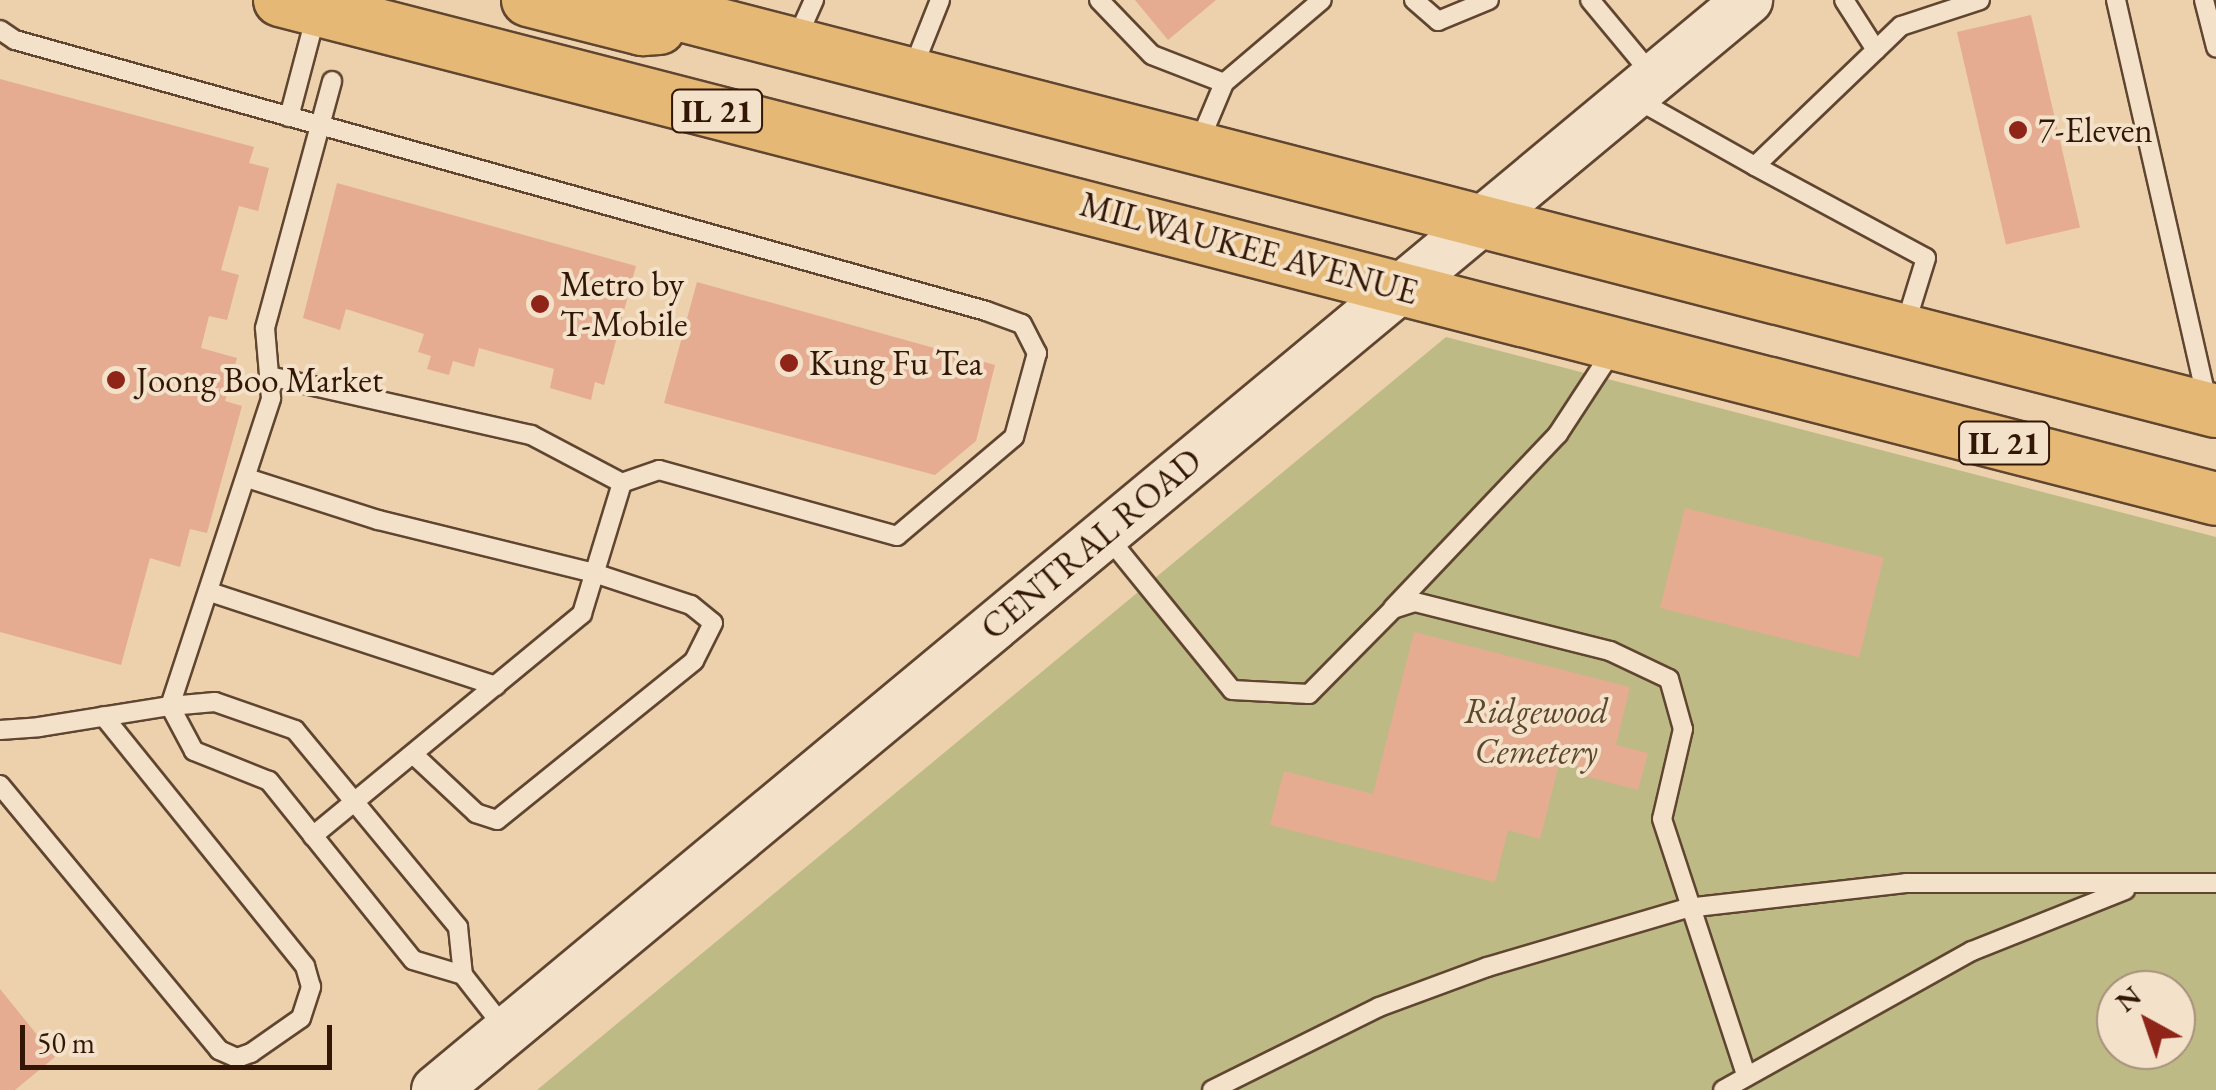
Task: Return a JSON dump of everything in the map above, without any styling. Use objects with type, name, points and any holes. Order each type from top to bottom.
[{"type":"main road","points":[[528,0],[642,29],[715,23]]},
{"type":"main road","name":"CENTRAL ROAD","points":[[436,1090],[1748,0]]},
{"type":"main road","name":"IL 21","points":[[634,1],[715,23],[804,22],[912,73],[2212,410]]},
{"type":"main road","name":"MILWAUKEE AVENUE","points":[[308,3],[2216,499]]},
{"type":"lane","points":[[912,73],[940,0]]},
{"type":"lane","points":[[1099,0],[1152,56],[1224,83]]},
{"type":"lane","points":[[1198,146],[1224,83],[1322,0]]},
{"type":"lane","points":[[1414,0],[1438,22],[1489,0]]},
{"type":"lane","points":[[1590,0],[1642,87],[1755,166],[1926,258],[1904,329]]},
{"type":"lane","points":[[1844,0],[1876,50]]},
{"type":"lane","points":[[1755,166],[1901,26],[1980,0]]},
{"type":"lane","points":[[2116,0],[2212,410]]},
{"type":"lane","points":[[2204,0],[2216,46]]},
{"type":"lane","points":[[288,117],[308,3]]},
{"type":"lane","points":[[0,30],[14,40],[986,311],[1022,324],[1037,354],[1014,436],[897,536],[659,470],[622,484],[531,435],[270,376]]},
{"type":"lane","points":[[332,81],[265,328],[272,398],[170,706],[194,751],[269,781],[413,960],[463,975]]},
{"type":"lane","points":[[1104,533],[1232,690],[1310,694],[1558,434],[1608,366],[1616,343]]},
{"type":"lane","points":[[247,478],[378,520],[594,574],[691,605],[712,623],[694,662],[497,820],[476,813],[414,755]]},
{"type":"lane","points":[[314,836],[582,614],[622,484]]},
{"type":"lane","points":[[210,592],[496,686]]},
{"type":"lane","points":[[1393,609],[1415,602],[1610,651],[1669,679],[1682,729],[1662,818],[1687,908],[1746,1074]]},
{"type":"lane","points":[[0,730],[215,702],[295,730],[458,927],[463,975],[507,1031]]},
{"type":"lane","points":[[0,785],[218,1050],[237,1058],[251,1053],[301,1018],[311,987],[305,966],[103,716]]},
{"type":"lane","points":[[1212,1090],[1379,1008],[1505,961],[1687,908],[1906,883],[2216,883]]},
{"type":"lane","points":[[1724,1090],[1746,1074],[1972,952],[2138,885]]},
{"type":"green space","name":"Ridgewood Cemetery","points":[[1446,337],[2216,537],[2216,1090],[537,1090]]},
{"type":"building","points":[[1135,0],[1216,0],[1168,40]]},
{"type":"building","name":"7-Eleven","points":[[2031,15],[2080,227],[2006,245],[1957,32]]},
{"type":"building","name":"Joong Boo Market","points":[[0,79],[254,147],[249,163],[269,168],[258,211],[239,206],[221,270],[239,275],[227,320],[209,316],[201,348],[237,358],[225,401],[242,406],[207,533],[190,529],[180,567],[150,558],[121,665],[0,632]]},
{"type":"building","points":[[337,183],[636,266],[604,385],[595,382],[591,400],[550,388],[554,369],[479,348],[474,367],[453,361],[449,375],[427,369],[431,356],[418,352],[424,334],[346,309],[340,330],[303,318]]},
{"type":"building","points":[[697,282],[995,365],[976,441],[935,475],[664,403]]},
{"type":"building","points":[[1685,508],[1884,558],[1859,658],[1660,608]]},
{"type":"building","points":[[1414,632],[1630,687],[1616,745],[1648,753],[1638,790],[1577,774],[1577,764],[1560,760],[1540,839],[1508,830],[1495,882],[1270,825],[1284,771],[1373,794]]},
{"type":"building","points":[[0,989],[55,1057],[15,1090],[0,1090]]},
{"type":"place","name":"7-Eleven","points":[[2018,130]]},
{"type":"place","name":"Metro by T-Mobile","points":[[540,304]]},
{"type":"place","name":"Kung Fu Tea","points":[[789,363]]},
{"type":"place","name":"Joong Boo Market","points":[[116,380]]}]
